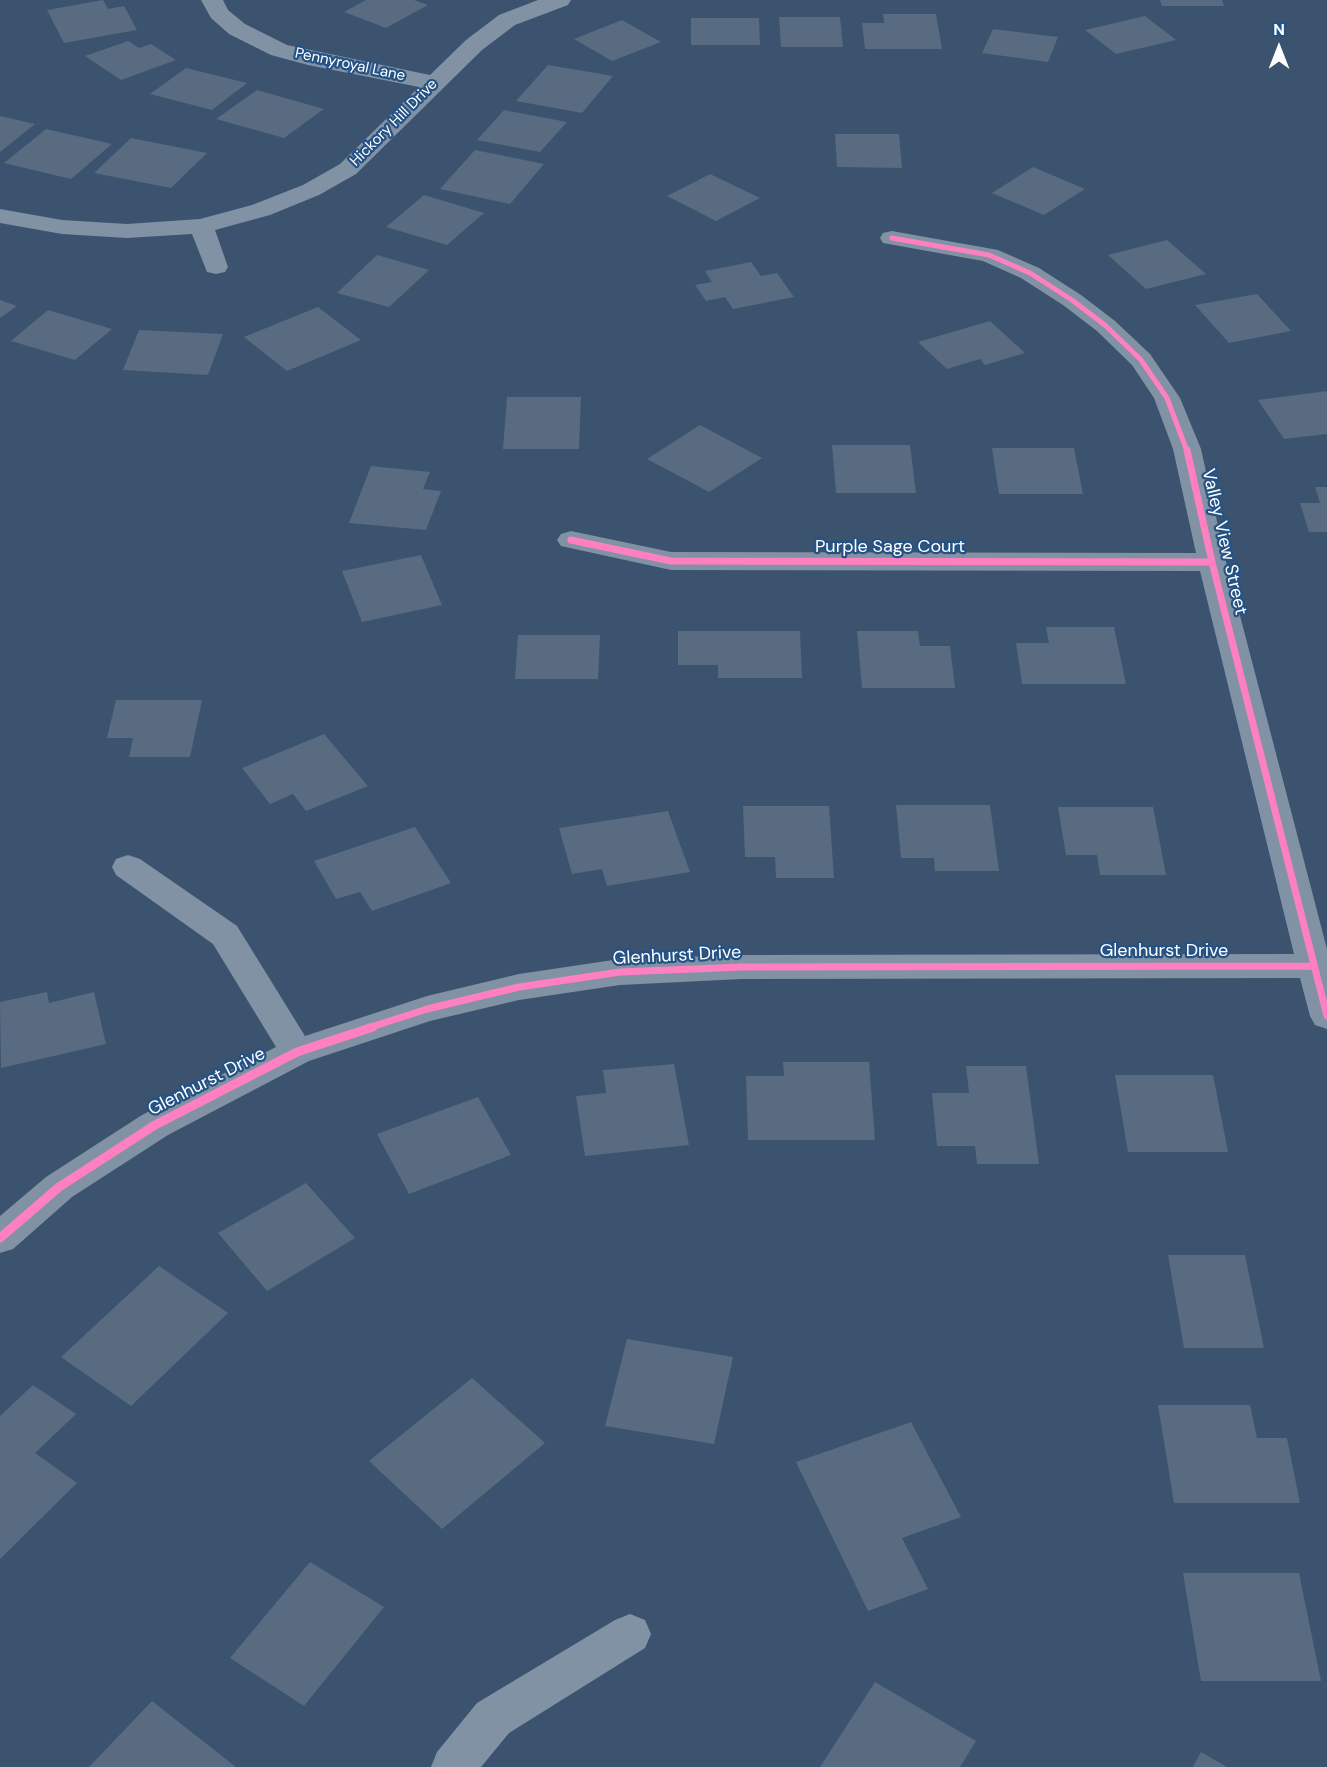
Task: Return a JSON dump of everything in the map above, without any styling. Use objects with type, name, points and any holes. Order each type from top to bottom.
[{"type":"street","name":"Pennyroyal Lane","points":[[212,0],[219,13],[237,29],[279,50],[308,58],[435,82]]},
{"type":"street","name":"Hickory Hill Drive","points":[[0,216],[62,227],[127,231],[201,226],[261,210],[311,190],[348,168],[474,45],[507,20],[560,0]]},
{"type":"street","points":[[201,226],[216,267]]},
{"type":"street","name":"Valley View Street","points":[[892,238],[989,255],[1030,273],[1097,319],[1141,360],[1167,398],[1187,449],[1212,562],[1327,1016]]},
{"type":"street","name":"Purple Sage Court","points":[[570,540],[671,561],[1212,562]]},
{"type":"street","points":[[128,867],[225,936],[297,1052]]},
{"type":"street","name":"Glenhurst Drive","points":[[0,1238],[59,1187],[155,1125],[297,1052],[427,1009],[519,987],[620,972],[754,967],[1314,966]]},
{"type":"street","points":[[453,1767],[494,1718],[630,1634]]},
{"type":"building","points":[[103,0],[108,9],[124,6],[137,30],[64,43],[47,10]]},
{"type":"building","points":[[366,0],[414,0],[428,5],[386,28],[344,12]]},
{"type":"building","points":[[1160,0],[1222,0],[1224,6],[1162,6]]},
{"type":"building","points":[[883,14],[936,14],[942,49],[865,49],[862,23],[884,23]]},
{"type":"building","points":[[1145,16],[1176,40],[1116,54],[1085,30]]},
{"type":"building","points":[[779,17],[840,17],[843,47],[781,47]]},
{"type":"building","points":[[691,18],[759,18],[760,45],[691,45]]},
{"type":"building","points":[[622,20],[661,42],[612,61],[574,39]]},
{"type":"building","points":[[993,29],[1058,37],[1048,62],[982,53]]},
{"type":"building","points":[[128,41],[139,48],[151,44],[176,60],[121,80],[85,56]]},
{"type":"building","points":[[548,65],[613,76],[582,113],[516,101]]},
{"type":"building","points":[[186,68],[247,83],[212,110],[150,94]]},
{"type":"building","points":[[257,90],[324,109],[284,138],[216,119]]},
{"type":"building","points":[[504,110],[567,122],[540,152],[477,140]]},
{"type":"building","points":[[0,116],[35,124],[0,152]]},
{"type":"building","points":[[46,129],[112,144],[71,179],[4,163]]},
{"type":"building","points":[[835,134],[899,134],[902,168],[837,167]]},
{"type":"building","points":[[131,138],[207,153],[171,188],[94,173]]},
{"type":"building","points":[[475,150],[544,164],[510,204],[440,189]]},
{"type":"building","points":[[1033,167],[1085,189],[1044,215],[992,193]]},
{"type":"building","points":[[710,174],[760,198],[716,221],[667,196]]},
{"type":"building","points":[[424,195],[484,213],[447,245],[386,227]]},
{"type":"building","points":[[1167,240],[1206,274],[1146,289],[1108,255]]},
{"type":"building","points":[[377,255],[429,270],[389,307],[337,293]]},
{"type":"building","points":[[751,262],[761,276],[777,273],[794,297],[733,309],[725,297],[706,301],[695,285],[712,282],[705,271]]},
{"type":"building","points":[[1257,294],[1291,331],[1229,343],[1195,305]]},
{"type":"building","points":[[0,300],[17,306],[0,318]]},
{"type":"building","points":[[318,307],[361,340],[287,371],[244,337]]},
{"type":"building","points":[[48,310],[112,329],[75,360],[11,341]]},
{"type":"building","points":[[990,321],[1025,353],[985,365],[980,359],[947,369],[918,342]]},
{"type":"building","points":[[139,330],[223,334],[208,375],[123,370]]},
{"type":"building","points":[[1327,391],[1327,434],[1284,439],[1258,400]]},
{"type":"building","points":[[507,397],[581,397],[579,449],[503,449]]},
{"type":"building","points":[[700,425],[762,458],[709,492],[647,459]]},
{"type":"building","points":[[832,445],[910,445],[916,493],[836,493]]},
{"type":"building","points":[[992,448],[1074,448],[1083,494],[999,494]]},
{"type":"building","points":[[371,466],[430,472],[423,489],[441,491],[426,530],[349,523]]},
{"type":"building","points":[[1315,487],[1327,487],[1327,532],[1309,532],[1300,503],[1320,503]]},
{"type":"building","points":[[421,555],[442,605],[362,622],[342,571]]},
{"type":"building","points":[[1046,627],[1114,627],[1126,684],[1022,684],[1016,643],[1049,643]]},
{"type":"building","points":[[678,631],[800,631],[802,678],[718,678],[718,665],[678,665]]},
{"type":"building","points":[[857,631],[918,631],[920,646],[950,646],[955,688],[862,688]]},
{"type":"building","points":[[518,635],[600,635],[598,679],[515,679]]},
{"type":"building","points":[[116,700],[202,700],[190,757],[129,757],[133,738],[107,738]]},
{"type":"building","points":[[324,734],[368,786],[306,811],[293,794],[270,804],[242,768]]},
{"type":"building","points":[[896,805],[990,805],[999,871],[935,871],[934,858],[901,858]]},
{"type":"building","points":[[743,806],[829,806],[834,878],[776,878],[775,857],[745,857]]},
{"type":"building","points":[[1058,807],[1153,807],[1166,875],[1100,875],[1097,855],[1066,855]]},
{"type":"building","points":[[668,811],[690,872],[607,886],[602,869],[572,874],[559,828]]},
{"type":"building","points":[[415,827],[451,883],[372,911],[360,892],[336,899],[314,861]]},
{"type":"building","points":[[47,992],[49,1003],[94,992],[106,1044],[1,1068],[0,1002]]},
{"type":"building","points":[[783,1062],[869,1062],[875,1140],[748,1140],[746,1076],[784,1076]]},
{"type":"building","points":[[674,1064],[689,1145],[585,1156],[576,1096],[606,1093],[603,1070]]},
{"type":"building","points":[[966,1066],[1026,1066],[1039,1164],[977,1164],[975,1146],[937,1146],[932,1093],[969,1093]]},
{"type":"building","points":[[1115,1075],[1213,1075],[1228,1152],[1128,1152]]},
{"type":"building","points":[[478,1097],[511,1155],[409,1194],[377,1134]]},
{"type":"building","points":[[306,1183],[355,1238],[267,1291],[218,1233]]},
{"type":"building","points":[[1168,1255],[1245,1255],[1264,1348],[1184,1348]]},
{"type":"building","points":[[159,1266],[228,1313],[131,1406],[61,1357]]},
{"type":"building","points":[[627,1339],[733,1357],[714,1444],[605,1426]]},
{"type":"building","points":[[472,1378],[545,1443],[442,1529],[369,1461]]},
{"type":"building","points":[[33,1385],[76,1414],[35,1453],[77,1483],[0,1559],[0,1416]]},
{"type":"building","points":[[1158,1405],[1250,1405],[1257,1438],[1287,1438],[1300,1503],[1174,1503]]},
{"type":"building","points":[[911,1422],[961,1517],[902,1538],[928,1589],[868,1611],[796,1462]]},
{"type":"building","points":[[310,1562],[384,1607],[304,1706],[230,1658]]},
{"type":"building","points":[[1183,1573],[1299,1573],[1321,1681],[1201,1681]]},
{"type":"building","points":[[875,1682],[976,1741],[960,1767],[820,1767]]},
{"type":"building","points":[[152,1701],[236,1767],[89,1767]]},
{"type":"building","points":[[1201,1752],[1227,1767],[1193,1767]]},
{"type":"cycle path","points":[[892,238],[989,255],[1030,273],[1072,300],[1106,326],[1141,360],[1167,398],[1187,449],[1212,562],[1327,1016]]},
{"type":"cycle path","points":[[571,540],[671,561],[1212,562]]},
{"type":"cycle path","points":[[0,1238],[59,1187],[155,1125],[297,1052],[427,1009],[519,987],[620,972],[742,967],[1314,966]]}]
